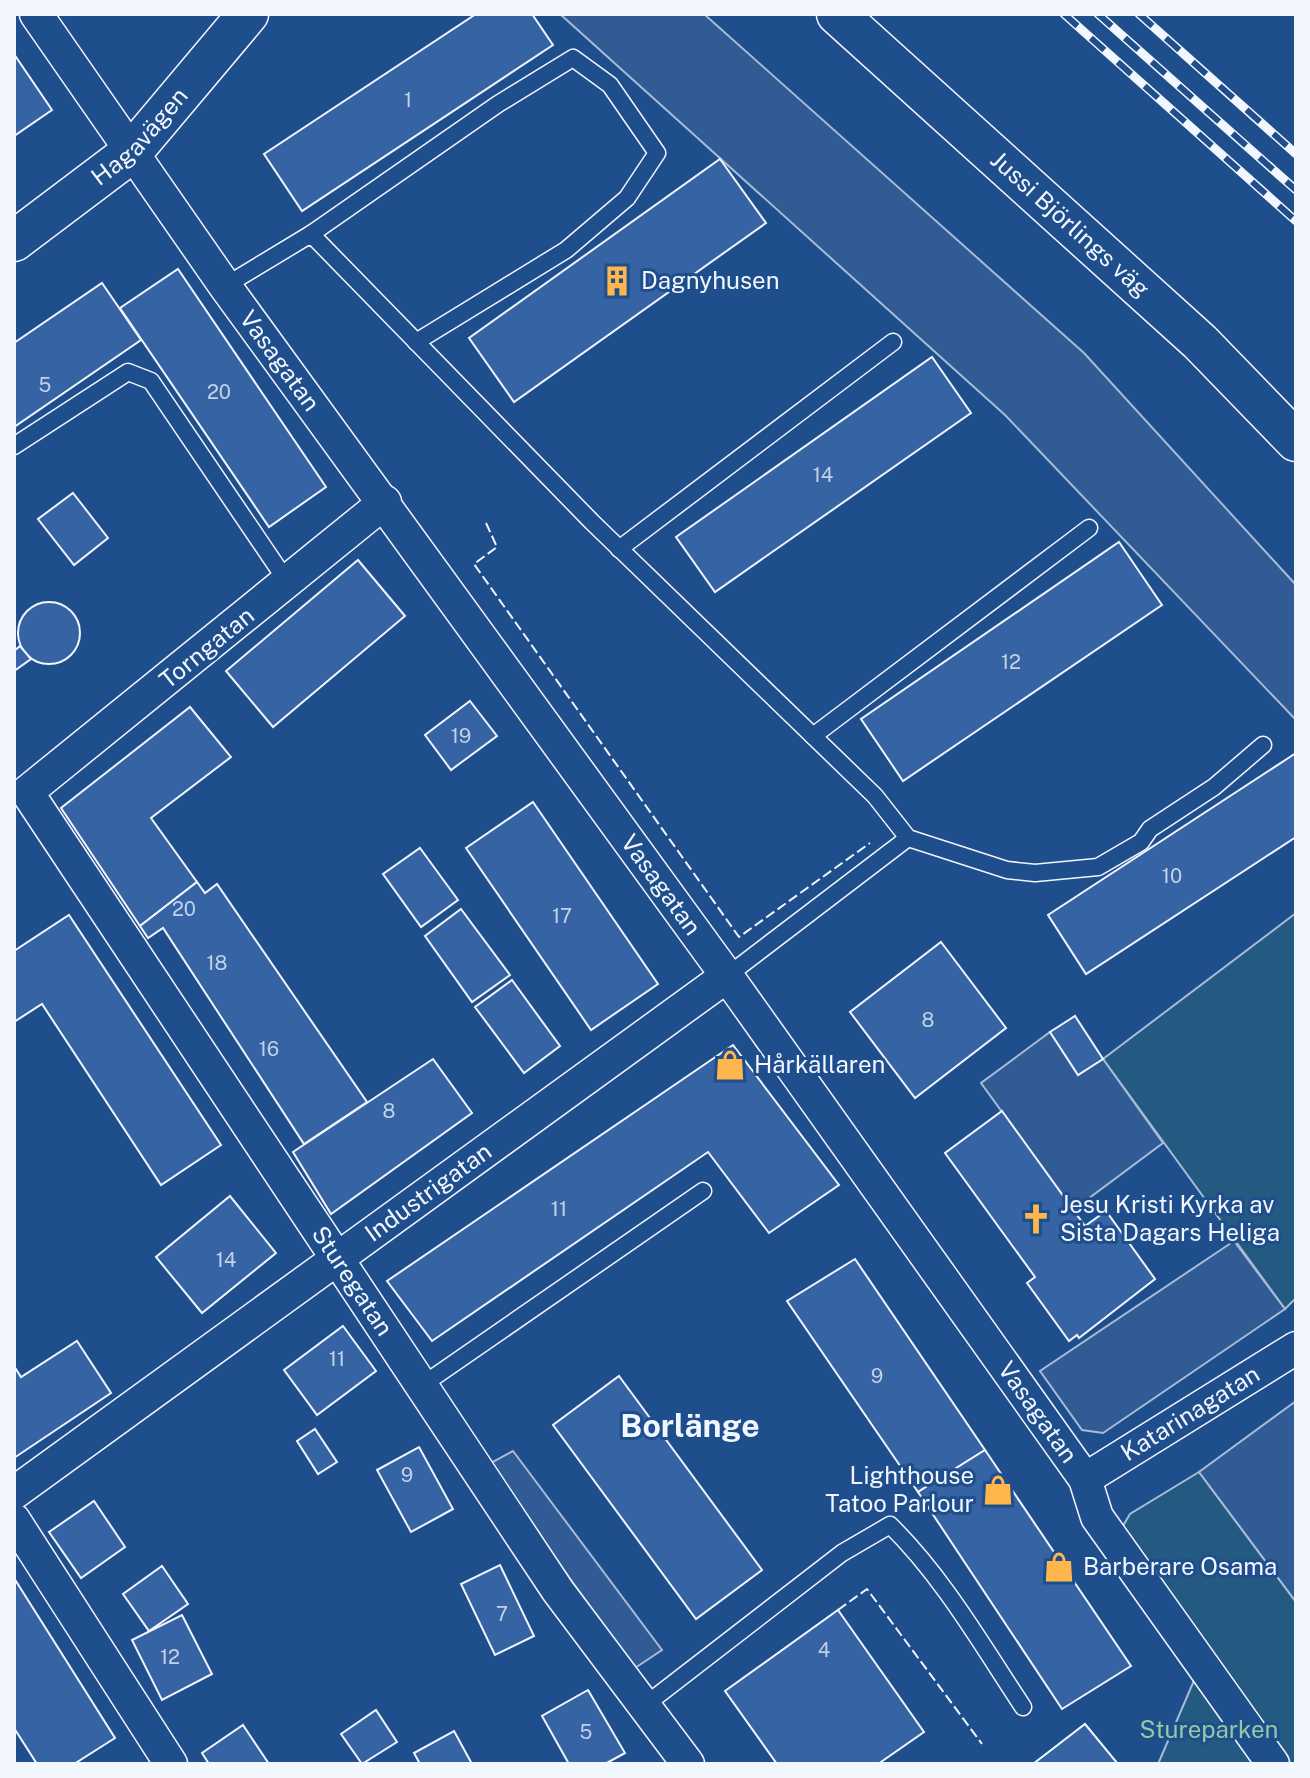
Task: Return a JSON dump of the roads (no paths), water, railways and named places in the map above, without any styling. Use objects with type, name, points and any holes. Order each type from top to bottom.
[{"type":"street","name":"Vasagatan","points":[[36,14],[225,286],[727,976],[1085,1479],[1097,1517],[1273,1764]]},
{"type":"street","name":"Hagavägen","points":[[14,241],[132,152],[248,14]]},
{"type":"street","name":"Jussi Björlings väg","points":[[837,14],[1200,342],[1296,441]]},
{"type":"street","name":"Torngatan","points":[[27,792],[385,502]]},
{"type":"street","name":"Sturegatan","points":[[27,792],[558,1591],[688,1764]]},
{"type":"street","name":"Industrigatan","points":[[14,1493],[727,976]]},
{"type":"street","name":"Katarinagatan","points":[[1085,1479],[1296,1348]]},
{"type":"street","points":[[14,1520],[171,1764]]},
{"type":"lane","points":[[225,286],[311,234],[498,104],[573,58],[610,85],[657,153],[627,198],[566,250],[416,342]]},
{"type":"lane","points":[[311,234],[619,549],[875,796],[908,838],[1007,870],[1035,873],[1098,867],[1141,842],[1150,829],[1214,787],[1263,745]]},
{"type":"lane","points":[[619,549],[893,342]]},
{"type":"lane","points":[[14,446],[128,372],[151,381],[288,583]]},
{"type":"lane","points":[[813,736],[1089,528]]},
{"type":"lane","points":[[727,976],[908,838]]},
{"type":"lane","points":[[421,1386],[703,1191]]},
{"type":"lane","points":[[644,1706],[842,1553],[890,1525],[912,1546],[964,1617],[1023,1707]]},
{"type":"railway","points":[[1064,14],[1296,221]]},
{"type":"railway","points":[[1098,14],[1296,190]]},
{"type":"railway","points":[[1139,14],[1296,154]]},
{"type":"place","name":"Dagnyhusen","points":[[617,281]]},
{"type":"place","name":"Hårkällaren","points":[[730,1065]]},
{"type":"place","name":"Jesu Kristi Kyrka av Sista Dagars Heliga","points":[[1036,1219]]},
{"type":"place","name":"Lighthouse Tatoo Parlour","points":[[998,1490]]},
{"type":"place","name":"Barberare Osama","points":[[1059,1567]]},
{"type":"district","name":"Borlänge","points":[[690,1426]]},
{"type":"park label","name":"Stureparken","points":[[1209,1730]]}]
